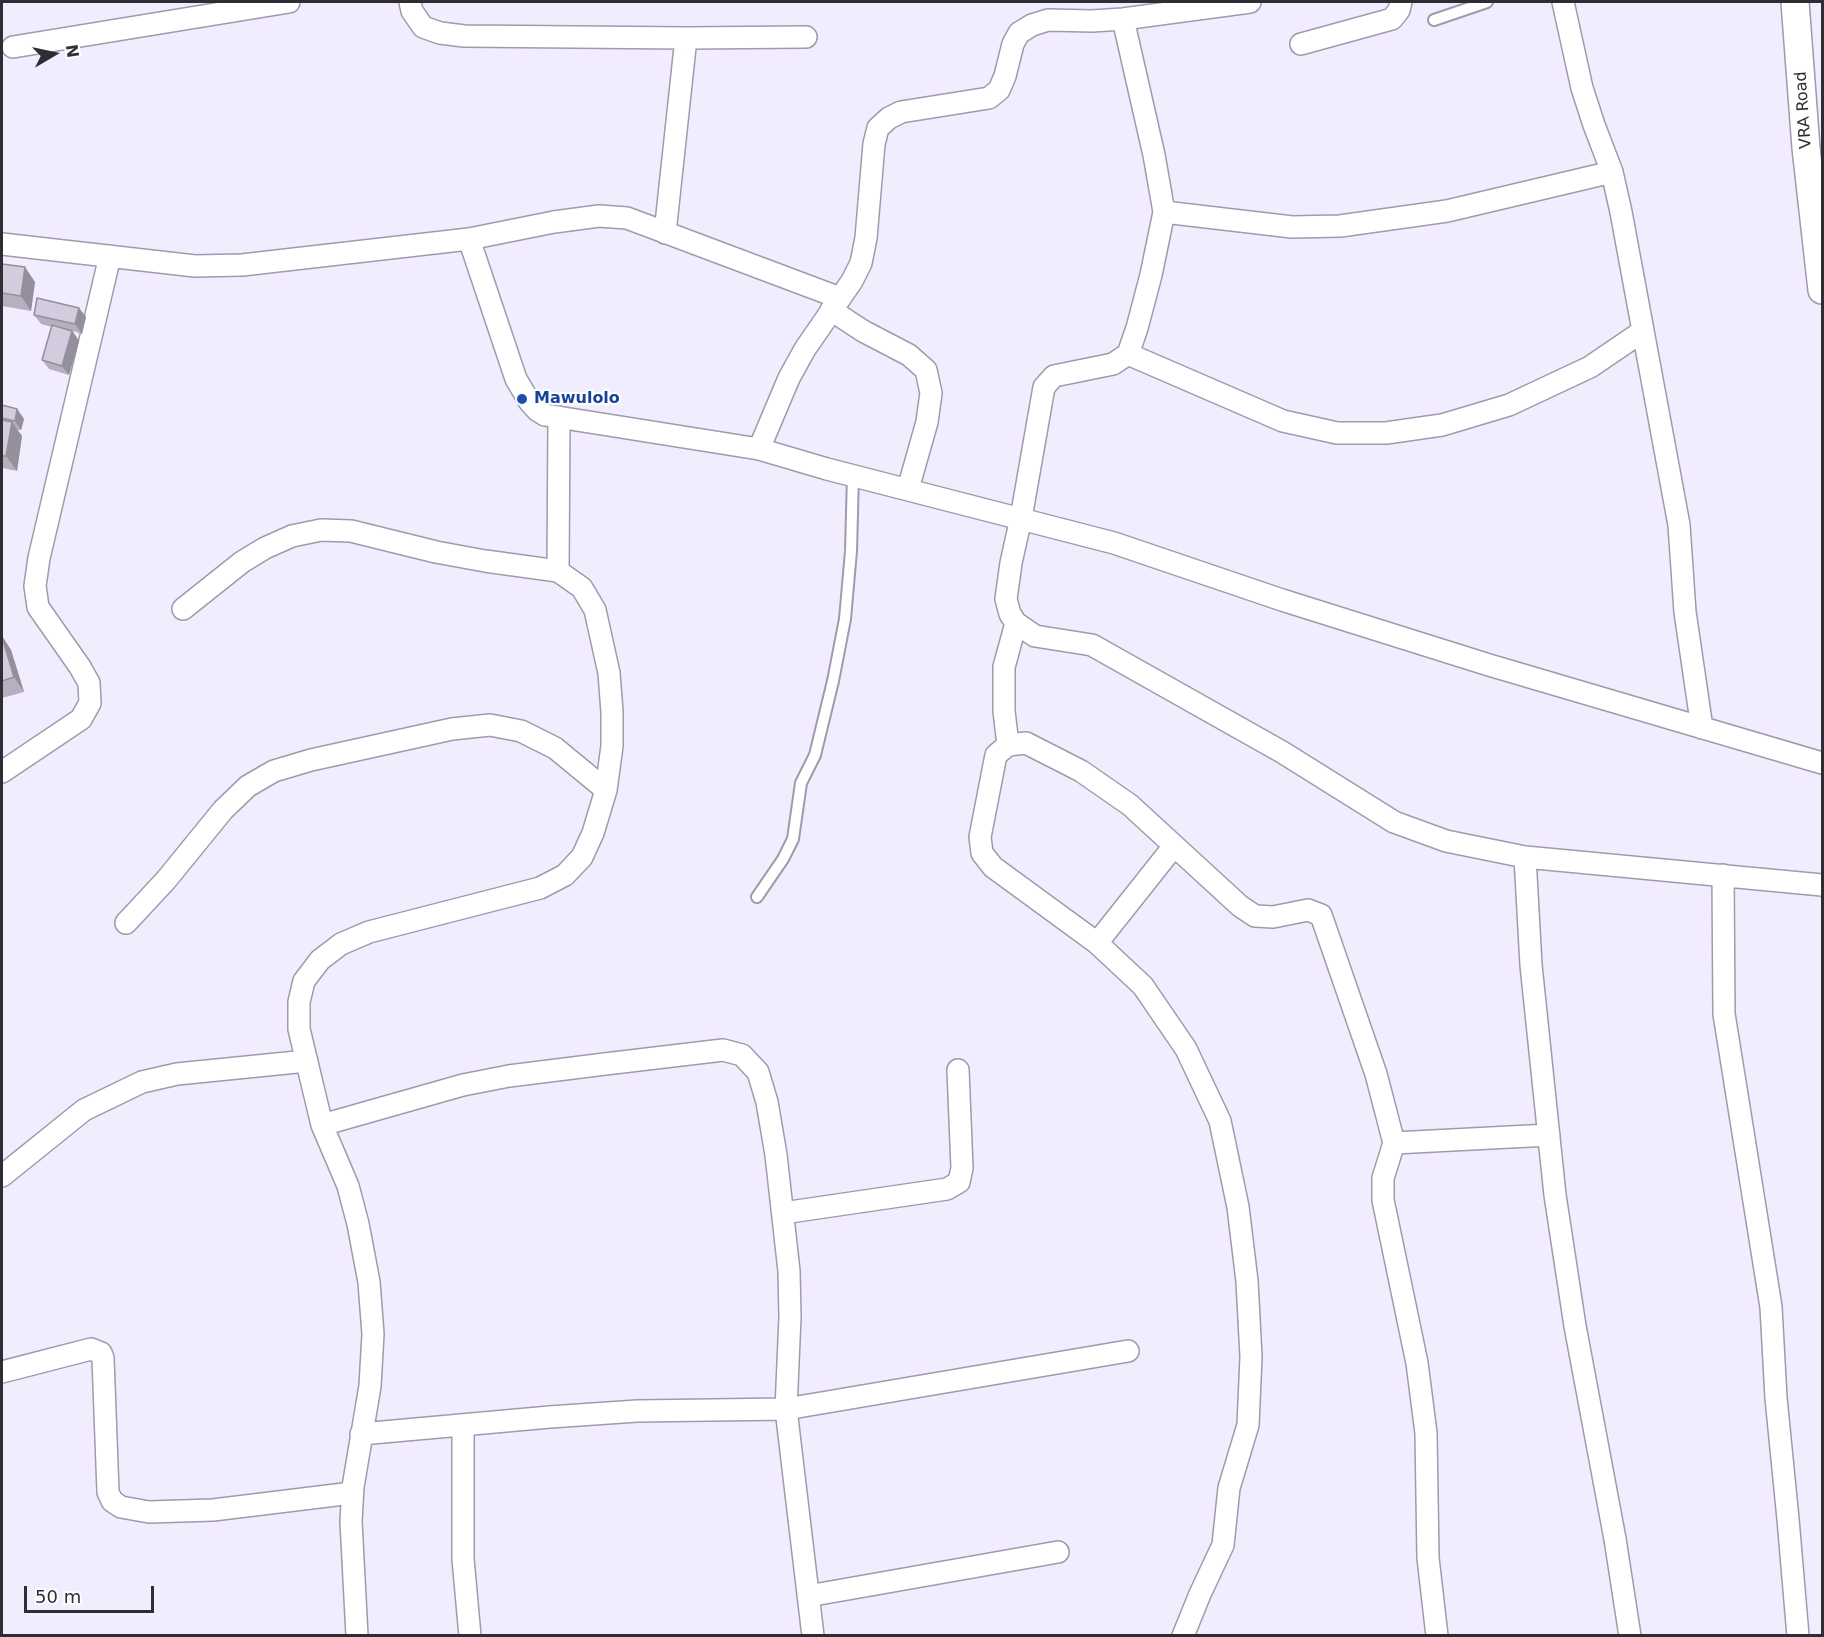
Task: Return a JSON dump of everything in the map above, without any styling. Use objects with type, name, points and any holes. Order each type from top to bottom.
[{"type":"street","points":[[13,47],[289,2]]},
{"type":"street","points":[[410,2],[412,11],[423,27],[440,33],[464,36],[686,38],[806,36]]},
{"type":"street","points":[[759,449],[789,378],[861,263],[866,238],[874,144],[878,128],[889,118],[902,112],[989,98],[999,90],[1013,44],[1019,33],[1032,24],[1048,20],[1123,19],[1250,2]]},
{"type":"street","points":[[1301,44],[1392,19],[1399,10],[1401,2]]},
{"type":"street","points":[[1563,2],[1582,88],[1612,172],[1621,212],[1679,525],[1685,612],[1702,728]]},
{"type":"street","name":"VRA Road","points":[[1795,2],[1814,147],[1822,290]]},
{"type":"street","points":[[1123,19],[1154,155],[1164,212],[1151,275],[1128,354],[1105,367],[1054,376],[1044,387],[1006,599],[1010,614],[1016,623],[1035,636],[1092,645],[1282,752],[1394,822],[1446,841],[1525,857],[1822,885]]},
{"type":"street","points":[[665,233],[686,38]]},
{"type":"street","points":[[1164,212],[1292,227],[1340,226],[1447,211],[1612,172]]},
{"type":"street","points":[[2,244],[195,266],[242,265],[469,239],[554,222],[599,216],[627,218],[835,304],[863,331],[909,355],[926,370],[931,393],[927,422],[908,489]]},
{"type":"street","points":[[469,239],[516,379],[529,401],[545,415],[759,449],[1114,543],[1282,600],[1435,648],[1822,763]]},
{"type":"street","points":[[2,772],[81,719],[90,703],[89,683],[38,607],[35,585],[39,558],[110,256]]},
{"type":"street","points":[[1128,354],[1283,421],[1337,433],[1386,433],[1442,425],[1509,405],[1590,367],[1643,330]]},
{"type":"street","points":[[558,571],[560,417]]},
{"type":"street","points":[[183,609],[242,562],[265,548],[292,536],[321,530],[351,531],[436,552],[558,571],[582,588],[595,610],[609,673],[612,746],[606,790],[593,833],[582,857],[566,876],[540,888],[369,932],[341,944],[320,960],[304,981],[299,1002],[299,1029],[322,1125],[348,1186],[369,1282],[373,1334],[370,1386],[352,1493],[351,1521],[357,1635]]},
{"type":"street","points":[[1008,744],[1004,711],[1004,667],[1016,623]]},
{"type":"street","points":[[126,923],[166,880],[223,810],[248,786],[274,771],[311,760],[452,729],[490,725],[521,730],[555,748],[606,790]]},
{"type":"street","points":[[1183,1635],[1223,1545],[1229,1488],[1248,1425],[1251,1357],[1247,1281],[1238,1207],[1220,1121],[1186,1049],[1143,986],[1097,944],[993,867],[981,853],[980,837],[996,755],[1008,744],[1026,743],[1082,771],[1130,805],[1240,906],[1256,916],[1273,916],[1308,910],[1321,915],[1376,1074],[1394,1143],[1383,1178],[1383,1200],[1418,1363],[1426,1433],[1428,1558],[1437,1635]]},
{"type":"street","points":[[1097,944],[1174,846]]},
{"type":"street","points":[[1525,857],[1531,965],[1565,1266],[1597,1451],[1615,1539],[1630,1635]]},
{"type":"street","points":[[1724,875],[1724,1014],[1771,1307],[1776,1398],[1798,1635]]},
{"type":"street","points":[[322,1125],[486,1080],[723,1050],[742,1055],[758,1072],[767,1102],[783,1213],[789,1271],[790,1317],[786,1409],[813,1635]]},
{"type":"street","points":[[2,1176],[84,1110],[142,1082],[177,1074],[307,1061]]},
{"type":"street","points":[[783,1213],[947,1189],[959,1182],[962,1168],[958,1070]]},
{"type":"street","points":[[1394,1143],[1549,1135]]},
{"type":"street","points":[[2,1372],[91,1349],[101,1353],[108,1492],[112,1501],[122,1507],[149,1512],[213,1510],[352,1493]]},
{"type":"street","points":[[361,1434],[637,1411],[786,1409],[1128,1351]]},
{"type":"street","points":[[463,1425],[463,1559],[470,1635]]},
{"type":"street","points":[[808,1596],[1058,1552]]},
{"type":"lane","points":[[1434,20],[1487,2]]},
{"type":"lane","points":[[757,897],[783,859],[793,839],[801,783],[815,755],[833,681],[845,619],[851,551],[853,475]]},
{"type":"building","points":[[2,264],[25,267],[21,296],[2,293]]},
{"type":"building","points":[[37,298],[79,308],[75,324],[34,315]]},
{"type":"building","points":[[52,325],[72,331],[62,366],[42,360]]},
{"type":"building","points":[[2,405],[17,409],[15,421],[2,418]]},
{"type":"building","points":[[2,420],[12,422],[6,456],[2,456]]},
{"type":"building","points":[[2,637],[14,677],[2,681]]},
{"type":"place","name":"Mawulolo","points":[[522,399]]}]
